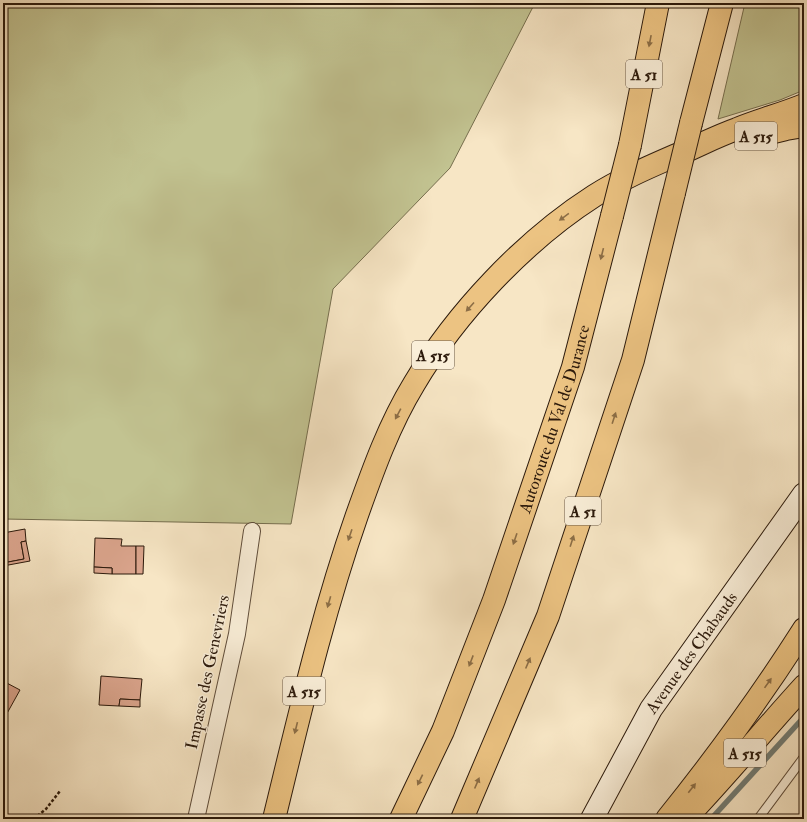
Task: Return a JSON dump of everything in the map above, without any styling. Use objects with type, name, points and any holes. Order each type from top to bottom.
[{"type":"highway","name":"Autoroute du Val de Durance","points":[[401,819],[443,731],[494,600],[573,367],[630,145],[658,3]]},
{"type":"highway","name":"A 51","points":[[462,819],[548,616],[633,360],[691,123],[710,3]]},
{"type":"highway","points":[[691,123],[722,3]]},
{"type":"highway","points":[[661,161],[735,129],[804,105]]},
{"type":"highway","name":"A 515","points":[[274,819],[308,678],[340,565],[372,472],[392,425],[413,384],[436,349],[494,281],[531,245],[553,226],[596,195],[636,172],[661,161],[786,129],[804,126]]},
{"type":"highway","points":[[668,819],[714,759],[804,630]]},
{"type":"highway","name":"A 515","points":[[685,819],[713,790],[804,686]]},
{"type":"main road","name":"Avenue des Chabauds","points":[[595,811],[651,710],[804,494]]},
{"type":"street","name":"Impasse des Genevriers","points":[[196,819],[237,634],[252,531]]},
{"type":"lane","points":[[758,819],[804,757]]},
{"type":"path","points":[[13,819],[36,817],[46,809],[60,791]]},
{"type":"green space","points":[[3,3],[535,3],[450,168],[333,289],[291,524],[3,519]]},
{"type":"green space","points":[[745,3],[804,3],[804,90],[780,100],[718,119]]},
{"type":"building","points":[[25,529],[26,541],[21,542],[24,559],[3,563],[3,533]]},
{"type":"building","points":[[95,538],[122,539],[121,546],[136,546],[136,574],[112,574],[112,568],[94,567]]},
{"type":"building","points":[[26,541],[30,561],[3,566],[3,563],[24,559],[21,542]]},
{"type":"building","points":[[136,546],[144,546],[143,574],[136,574]]},
{"type":"building","points":[[94,567],[112,568],[112,574],[94,573]]},
{"type":"building","points":[[101,676],[142,679],[140,700],[120,699],[119,706],[99,705]]},
{"type":"building","points":[[3,681],[20,690],[5,717],[3,716]]},
{"type":"building","points":[[120,699],[140,700],[140,707],[119,706]]},
{"type":"waterway","points":[[711,819],[804,717]]}]
